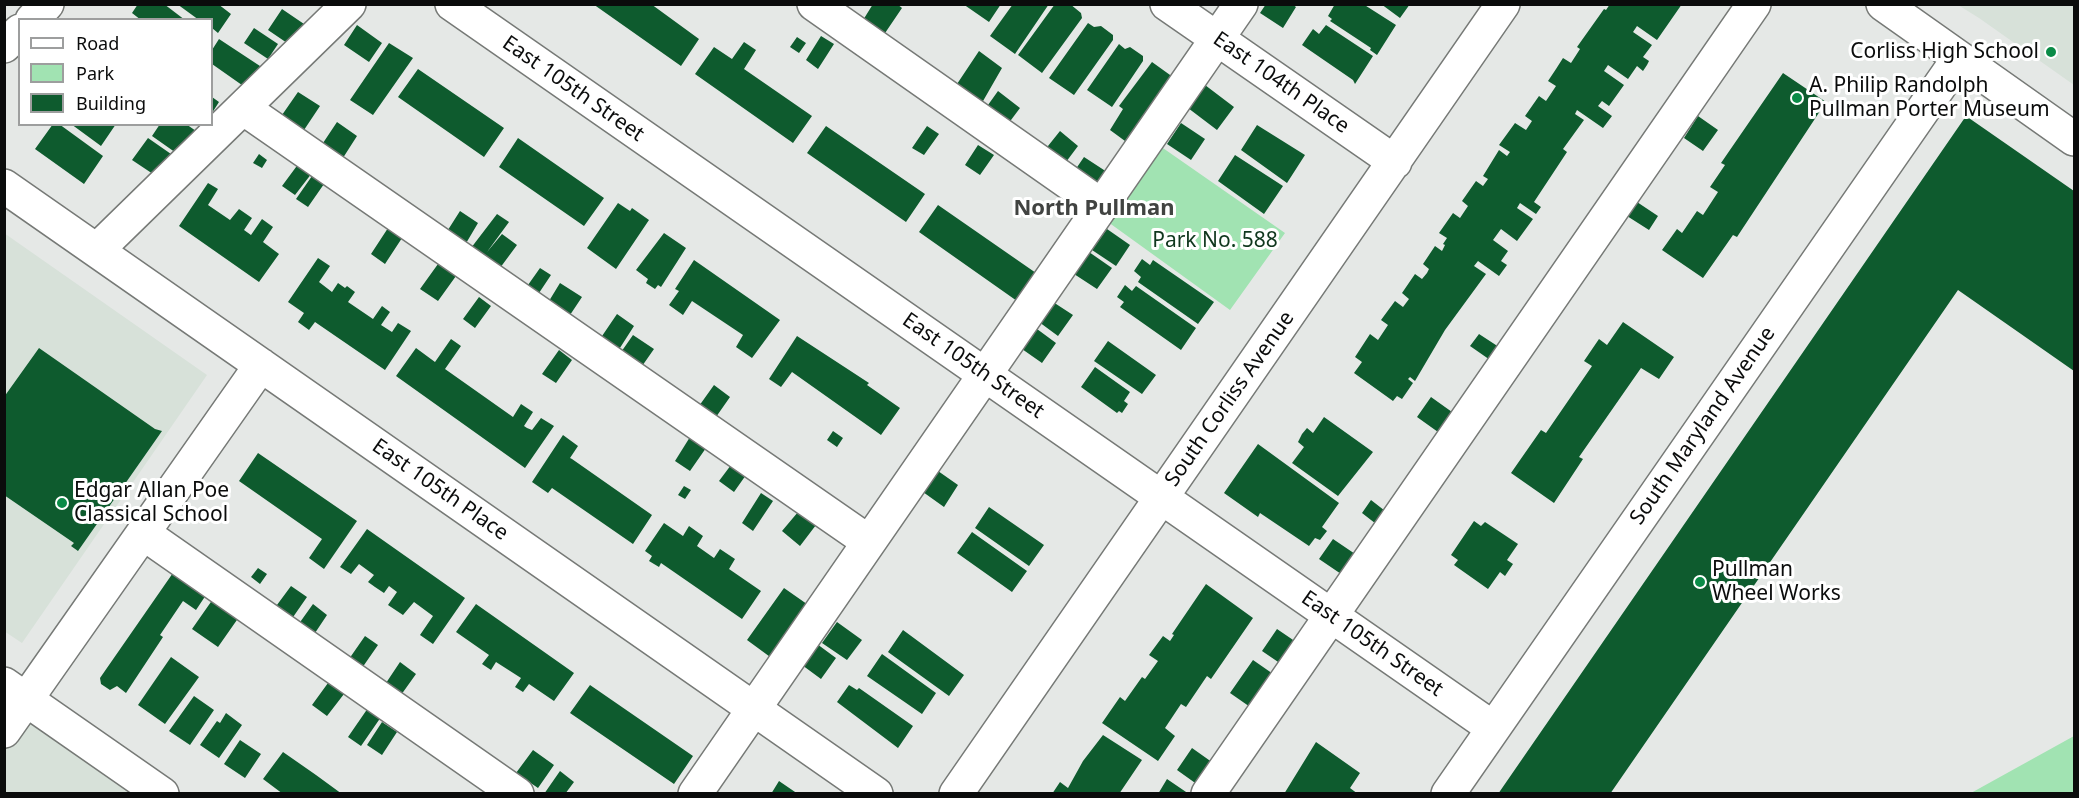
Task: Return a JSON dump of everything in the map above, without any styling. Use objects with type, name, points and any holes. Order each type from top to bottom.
[{"type":"street","points":[[34,18],[47,4]]},
{"type":"street","points":[[96,250],[349,4]]},
{"type":"street","name":"East 105th Street","points":[[452,4],[1493,728]]},
{"type":"street","points":[[814,4],[1102,206]]},
{"type":"street","name":"East 104th Place","points":[[1167,4],[1395,162]]},
{"type":"street","points":[[695,794],[1241,4]]},
{"type":"street","name":"South Corliss Avenue","points":[[956,794],[1503,4]]},
{"type":"street","points":[[1208,794],[1754,4]]},
{"type":"street","points":[[1883,4],[2074,139]]},
{"type":"street","points":[[4,46],[18,34]]},
{"type":"street","name":"South Maryland Avenue","points":[[1448,794],[1959,58]]},
{"type":"street","points":[[243,108],[869,542]]},
{"type":"street","name":"East 105th Place","points":[[4,186],[876,794]]},
{"type":"street","points":[[4,731],[15,692],[143,533],[261,365]]},
{"type":"street","points":[[143,533],[517,794]]},
{"type":"street","points":[[15,692],[162,794]]},
{"type":"shaded area","name":"Corliss High School","points":[[1958,5],[2074,5],[2074,85],[1979,18]]},
{"type":"shaded area","name":"Edgar Allan Poe Classical School","points":[[4,233],[207,375],[22,643],[4,631]]},
{"type":"shaded area","points":[[32,699],[168,794],[5,794],[5,739]]},
{"type":"green space","name":"Park No. 588","points":[[1160,146],[1285,233],[1230,310],[1108,222]]},
{"type":"green space","points":[[2074,736],[2074,793],[1971,793]]},
{"type":"building","points":[[138,4],[164,4],[182,18],[138,18],[132,13]]},
{"type":"building","points":[[177,4],[218,4],[231,14],[218,33],[213,29],[213,18],[196,18]]},
{"type":"building","points":[[593,4],[651,4],[699,39],[681,66]]},
{"type":"building","points":[[873,4],[897,4],[902,8],[881,39],[860,25]]},
{"type":"building","points":[[963,4],[1001,4],[989,22]]},
{"type":"building","points":[[1013,4],[1049,4],[1015,54],[990,36]]},
{"type":"building","points":[[1055,4],[1070,4],[1081,13],[1082,18],[1042,73],[1018,55]]},
{"type":"building","points":[[1266,4],[1292,4],[1296,7],[1283,28],[1260,13]]},
{"type":"building","points":[[1335,4],[1363,4],[1396,25],[1377,55],[1370,50],[1371,48],[1330,21],[1332,19],[1328,16]]},
{"type":"building","points":[[1381,4],[1410,4],[1400,18]]},
{"type":"building","points":[[1610,4],[1682,4],[1657,40],[1637,26],[1633,32],[1652,45],[1643,57],[1649,61],[1643,71],[1637,66],[1628,79],[1608,65],[1604,71],[1624,85],[1609,106],[1602,101],[1598,106],[1612,116],[1603,128],[1577,110],[1575,114],[1584,120],[1563,149],[1567,152],[1534,202],[1541,207],[1536,214],[1520,203],[1517,208],[1533,219],[1517,241],[1501,229],[1493,240],[1508,251],[1501,261],[1507,265],[1499,276],[1478,261],[1474,266],[1486,274],[1445,330],[1415,381],[1410,377],[1408,379],[1413,383],[1402,399],[1397,396],[1393,401],[1354,373],[1362,362],[1355,357],[1370,334],[1378,340],[1388,325],[1381,320],[1395,301],[1403,307],[1409,299],[1402,293],[1415,274],[1422,279],[1427,273],[1429,269],[1423,264],[1435,246],[1442,251],[1445,245],[1443,244],[1447,238],[1439,233],[1453,213],[1460,218],[1468,206],[1462,201],[1476,181],[1483,186],[1488,179],[1483,176],[1499,150],[1507,156],[1510,152],[1499,145],[1515,123],[1526,130],[1532,121],[1525,116],[1539,96],[1546,101],[1556,86],[1548,81],[1563,58],[1571,63],[1580,49],[1577,47]]},
{"type":"building","points":[[282,9],[304,24],[290,45],[268,30]]},
{"type":"building","points":[[1088,23],[1094,27],[1101,26],[1113,35],[1113,40],[1074,95],[1049,78]]},
{"type":"building","points":[[357,25],[382,43],[369,62],[344,45]]},
{"type":"building","points":[[1326,25],[1373,56],[1355,84],[1353,80],[1302,45],[1313,29],[1319,34]]},
{"type":"building","points":[[254,28],[278,44],[268,59],[244,43]]},
{"type":"building","points":[[821,36],[834,44],[818,69],[806,60]]},
{"type":"building","points":[[797,37],[806,43],[799,53],[790,47]]},
{"type":"building","points":[[219,39],[263,68],[249,90],[213,65],[213,48]]},
{"type":"building","points":[[744,42],[756,50],[744,69],[812,116],[793,143],[695,74],[714,47],[732,59]]},
{"type":"building","points":[[389,43],[413,58],[373,115],[350,100]]},
{"type":"building","points":[[1119,44],[1125,49],[1130,47],[1143,56],[1143,61],[1112,107],[1087,90]]},
{"type":"building","points":[[979,51],[1002,68],[979,108],[953,90]]},
{"type":"building","points":[[1152,62],[1177,80],[1145,123],[1140,120],[1125,141],[1110,130],[1123,109],[1119,106]]},
{"type":"building","points":[[418,69],[504,128],[484,157],[398,97]]},
{"type":"building","points":[[1783,73],[1826,102],[1737,237],[1733,235],[1703,278],[1662,250],[1677,229],[1682,233],[1697,211],[1703,215],[1718,192],[1710,187],[1725,165],[1721,163]]},
{"type":"building","points":[[1205,85],[1234,107],[1217,130],[1188,108]]},
{"type":"building","points":[[998,91],[1020,108],[1005,128],[983,112]]},
{"type":"building","points":[[298,92],[320,106],[304,130],[282,115]]},
{"type":"building","points":[[213,98],[219,102],[213,111]]},
{"type":"building","points":[[1698,116],[1718,130],[1703,151],[1684,138]]},
{"type":"building","name":"Pullman Wheel Works","points":[[1966,116],[2074,191],[2074,371],[1958,290],[1610,794],[1498,794]]},
{"type":"building","points":[[337,122],[357,136],[341,161],[321,146]]},
{"type":"building","points":[[1181,123],[1205,139],[1191,160],[1167,144]]},
{"type":"building","points":[[1257,125],[1305,155],[1287,183],[1241,150]]},
{"type":"building","points":[[52,126],[62,126],[103,156],[84,184],[35,149]]},
{"type":"building","points":[[74,126],[115,126],[101,146]]},
{"type":"building","points":[[159,126],[189,126],[196,131],[179,155],[152,136]]},
{"type":"building","points":[[826,126],[925,194],[906,222],[807,153]]},
{"type":"building","points":[[927,126],[939,134],[924,155],[912,148]]},
{"type":"building","points":[[1060,131],[1078,146],[1063,166],[1044,151]]},
{"type":"building","points":[[148,138],[171,154],[156,176],[132,160]]},
{"type":"building","points":[[518,138],[604,198],[584,226],[499,167]]},
{"type":"building","points":[[978,145],[994,155],[980,175],[965,165]]},
{"type":"building","points":[[259,154],[267,160],[262,168],[253,163]]},
{"type":"building","points":[[1235,155],[1283,186],[1264,214],[1218,181]]},
{"type":"building","points":[[1084,157],[1107,172],[1094,191],[1071,176]]},
{"type":"building","points":[[299,163],[312,173],[295,195],[282,186]]},
{"type":"building","points":[[312,176],[324,184],[308,207],[296,199]]},
{"type":"building","points":[[208,183],[218,189],[208,205],[230,220],[239,209],[252,218],[244,230],[251,235],[262,219],[273,227],[263,242],[279,254],[259,282],[179,226]]},
{"type":"building","points":[[1637,202],[1658,216],[1649,230],[1627,216]]},
{"type":"building","points":[[618,203],[630,211],[632,208],[649,220],[616,269],[587,248]]},
{"type":"building","points":[[938,205],[1036,273],[1017,301],[919,232]]},
{"type":"building","points":[[460,211],[478,223],[465,245],[446,233]]},
{"type":"building","points":[[497,214],[509,222],[487,252],[502,234],[517,245],[500,268],[471,248]]},
{"type":"building","points":[[388,228],[402,238],[385,264],[371,254]]},
{"type":"building","points":[[1107,229],[1130,245],[1116,266],[1092,250]]},
{"type":"building","points":[[664,233],[686,248],[661,287],[658,285],[655,289],[646,283],[648,279],[636,270]]},
{"type":"building","points":[[1089,252],[1112,268],[1097,289],[1074,274]]},
{"type":"building","points":[[318,258],[330,266],[319,282],[332,292],[338,283],[345,288],[347,286],[355,292],[348,302],[373,319],[382,306],[390,312],[381,325],[392,332],[398,323],[411,331],[385,370],[315,322],[309,330],[298,322],[304,313],[288,302]]},
{"type":"building","points":[[1142,259],[1150,265],[1153,260],[1214,302],[1198,324],[1138,282],[1141,277],[1134,271]]},
{"type":"building","points":[[694,260],[780,320],[752,358],[736,347],[743,335],[692,301],[683,315],[669,305],[679,291],[675,289]]},
{"type":"building","points":[[438,264],[456,276],[438,301],[420,289]]},
{"type":"building","points":[[540,268],[551,275],[539,293],[528,285]]},
{"type":"building","points":[[560,283],[582,297],[570,315],[549,301]]},
{"type":"building","points":[[1125,285],[1132,291],[1136,286],[1196,328],[1181,350],[1120,307],[1124,302],[1117,297]]},
{"type":"building","points":[[479,297],[491,306],[475,328],[463,319]]},
{"type":"building","points":[[1053,302],[1073,315],[1058,336],[1039,322]]},
{"type":"building","points":[[617,314],[634,326],[618,351],[600,339]]},
{"type":"building","points":[[1623,322],[1674,357],[1659,379],[1641,368],[1579,457],[1583,459],[1554,503],[1511,473],[1541,430],[1546,433],[1592,366],[1584,361],[1599,339],[1607,345]]},
{"type":"building","points":[[1037,329],[1056,343],[1042,363],[1022,349]]},
{"type":"building","points":[[1479,334],[1502,349],[1493,362],[1470,346]]},
{"type":"building","points":[[633,335],[654,349],[640,369],[619,355]]},
{"type":"building","points":[[797,336],[869,383],[867,385],[900,408],[881,435],[792,372],[781,387],[769,379]]},
{"type":"building","points":[[451,339],[461,346],[445,369],[513,417],[521,404],[533,412],[524,426],[527,428],[532,430],[541,418],[554,426],[525,468],[396,376],[416,348],[435,362]]},
{"type":"building","points":[[1108,341],[1156,375],[1142,394],[1094,361]]},
{"type":"building","points":[[39,348],[155,429],[162,431],[78,551],[71,546],[74,543],[4,495],[4,397]]},
{"type":"building","points":[[559,350],[572,360],[556,383],[542,374]]},
{"type":"building","points":[[1095,367],[1130,392],[1124,401],[1128,404],[1122,413],[1119,411],[1117,413],[1081,387]]},
{"type":"building","points":[[714,385],[730,397],[716,417],[699,406]]},
{"type":"building","points":[[1431,397],[1459,417],[1445,437],[1417,417]]},
{"type":"building","points":[[1324,417],[1373,452],[1338,496],[1292,463],[1304,447],[1298,442],[1302,434],[1307,428],[1313,433]]},
{"type":"building","points":[[833,431],[843,438],[837,447],[827,440]]},
{"type":"building","points":[[563,435],[578,446],[570,458],[652,515],[633,544],[552,488],[548,493],[532,482]]},
{"type":"building","points":[[690,437],[706,448],[690,471],[675,461]]},
{"type":"building","points":[[1258,444],[1339,503],[1322,527],[1327,531],[1320,540],[1315,538],[1309,546],[1260,513],[1258,517],[1224,493]]},
{"type":"building","points":[[258,453],[357,521],[324,569],[309,558],[322,539],[239,481]]},
{"type":"building","points":[[731,465],[746,475],[734,492],[719,481]]},
{"type":"building","points":[[938,471],[958,485],[944,507],[923,492]]},
{"type":"building","points":[[684,486],[691,490],[685,499],[678,495]]},
{"type":"building","points":[[761,493],[773,501],[753,531],[742,523]]},
{"type":"building","points":[[1371,500],[1389,514],[1380,527],[1362,513]]},
{"type":"building","points":[[989,507],[1044,545],[1029,566],[975,528]]},
{"type":"building","points":[[798,512],[816,525],[800,546],[782,531]]},
{"type":"building","points":[[1474,521],[1481,526],[1485,522],[1518,544],[1507,560],[1513,564],[1505,576],[1500,572],[1488,589],[1454,565],[1458,560],[1451,555]]},
{"type":"building","points":[[664,523],[683,536],[689,526],[703,536],[697,546],[714,558],[720,549],[735,559],[729,569],[761,591],[742,619],[661,563],[659,567],[649,561],[652,556],[645,551]]},
{"type":"building","points":[[367,529],[465,598],[433,644],[420,635],[433,616],[414,602],[403,615],[388,605],[397,592],[389,586],[384,593],[368,582],[374,575],[359,564],[351,574],[340,567]]},
{"type":"building","points":[[972,532],[1027,571],[1012,592],[957,553]]},
{"type":"building","points":[[1333,539],[1361,558],[1347,578],[1319,559]]},
{"type":"building","points":[[258,568],[267,574],[260,584],[251,577]]},
{"type":"building","points":[[175,570],[208,592],[196,610],[183,601],[160,635],[163,637],[126,693],[117,686],[110,690],[101,684],[100,678]]},
{"type":"building","points":[[1206,584],[1253,618],[1211,679],[1207,676],[1186,707],[1181,704],[1165,728],[1175,736],[1158,761],[1102,723],[1120,697],[1125,701],[1142,677],[1145,679],[1158,661],[1149,655],[1163,636],[1170,641],[1174,635],[1172,634]]},
{"type":"building","points":[[291,586],[307,597],[291,620],[274,609]]},
{"type":"building","points":[[784,588],[814,609],[777,662],[747,640]]},
{"type":"building","points":[[213,599],[239,617],[218,647],[192,629]]},
{"type":"building","points":[[313,604],[327,615],[313,636],[298,625]]},
{"type":"building","points":[[476,604],[574,673],[554,701],[529,684],[523,692],[515,687],[521,678],[496,662],[491,670],[482,664],[489,655],[456,632]]},
{"type":"building","points":[[837,622],[862,640],[847,660],[822,643]]},
{"type":"building","points":[[1277,629],[1299,644],[1284,666],[1262,651]]},
{"type":"building","points":[[903,630],[964,675],[949,696],[888,652]]},
{"type":"building","points":[[365,636],[378,645],[362,668],[349,659]]},
{"type":"building","points":[[817,644],[836,658],[821,679],[802,665]]},
{"type":"building","points":[[882,654],[936,693],[922,714],[867,676]]},
{"type":"building","points":[[171,657],[199,677],[165,724],[138,705]]},
{"type":"building","points":[[1253,660],[1276,676],[1253,709],[1230,693]]},
{"type":"building","points":[[400,662],[416,674],[401,695],[386,683]]},
{"type":"building","points":[[328,683],[344,694],[327,716],[312,705]]},
{"type":"building","points":[[590,685],[693,756],[674,784],[570,713]]},
{"type":"building","points":[[849,685],[857,690],[859,688],[913,726],[898,748],[837,702]]},
{"type":"building","points":[[194,696],[214,710],[190,745],[169,731]]},
{"type":"building","points":[[368,708],[381,717],[361,746],[348,737]]},
{"type":"building","points":[[226,713],[242,725],[219,758],[200,745],[217,721],[220,723]]},
{"type":"building","points":[[382,722],[397,732],[382,755],[367,745]]},
{"type":"building","points":[[1103,735],[1142,760],[1119,794],[1052,794],[1060,782],[1068,788],[1083,761]]},
{"type":"building","points":[[240,740],[261,754],[245,778],[224,764]]},
{"type":"building","points":[[1316,742],[1360,773],[1350,788],[1358,794],[1284,794]]},
{"type":"building","points":[[1192,748],[1216,765],[1198,785],[1177,770]]},
{"type":"building","points":[[533,750],[554,765],[538,788],[516,773]]},
{"type":"building","points":[[283,752],[342,794],[283,794],[263,779]]},
{"type":"building","points":[[560,771],[574,782],[565,794],[544,794]]},
{"type":"building","points":[[1167,779],[1189,794],[1158,794]]},
{"type":"building","points":[[779,781],[798,794],[771,794]]},
{"type":"place","name":"Corliss High School","points":[[2051,52]]},
{"type":"place","name":"A. Philip Randolph Pullman Porter Museum","points":[[1797,98]]},
{"type":"place","name":"Edgar Allan Poe Classical School","points":[[62,503]]},
{"type":"place","name":"Pullman Wheel Works","points":[[1700,582]]},
{"type":"district","name":"North Pullman","points":[[1094,209]]}]
